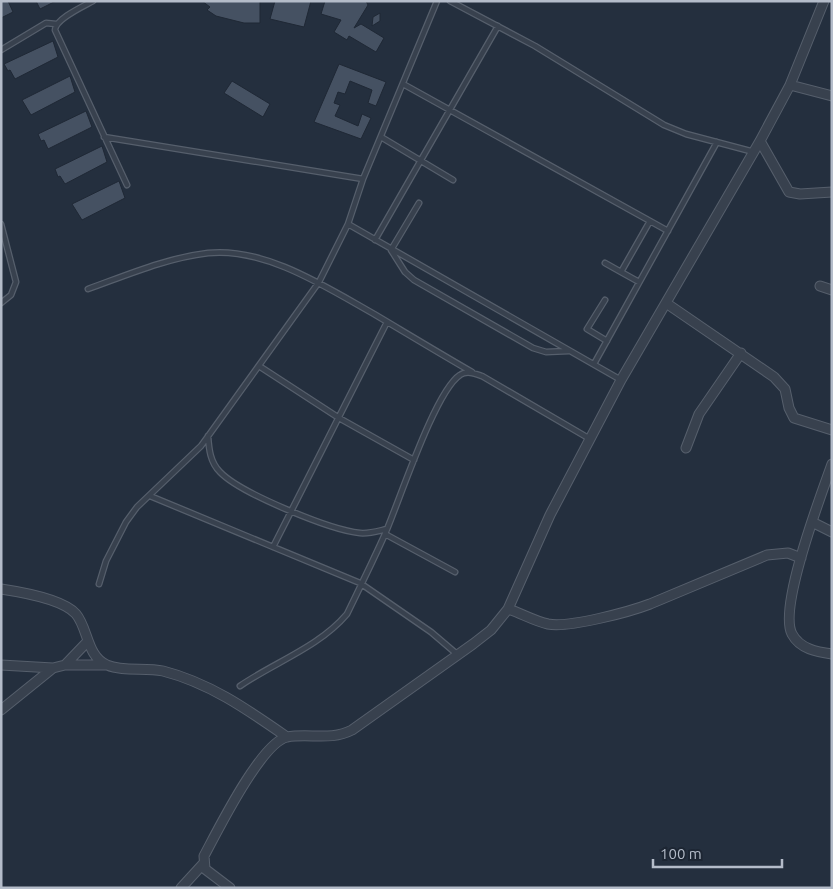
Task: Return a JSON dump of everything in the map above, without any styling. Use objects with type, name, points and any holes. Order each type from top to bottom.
[{"type":"street","points":[[181,888],[203,864],[204,856],[256,766],[275,742],[287,737],[342,735],[492,630],[508,608],[550,515],[622,380],[754,152],[790,85],[824,1]]},
{"type":"street","points":[[790,85],[832,96]]},
{"type":"street","points":[[760,141],[789,192],[800,194],[832,192]]},
{"type":"street","points":[[820,286],[832,290]]},
{"type":"street","points":[[666,303],[774,377],[785,389],[789,408],[794,418],[832,430]]},
{"type":"street","points":[[686,448],[699,414],[741,354]]},
{"type":"street","points":[[832,464],[795,575],[790,616],[791,633],[798,642],[808,649],[832,654]]},
{"type":"street","points":[[812,522],[832,532]]},
{"type":"street","points":[[508,608],[548,624],[569,623],[630,611],[767,555],[788,553],[800,558]]},
{"type":"street","points":[[1,588],[65,605],[76,614],[96,657],[106,665]]},
{"type":"street","points":[[65,665],[88,641]]},
{"type":"street","points":[[1,665],[53,668],[65,665],[106,665],[162,671],[187,679],[225,696],[287,737]]},
{"type":"street","points":[[1,710],[53,668]]},
{"type":"street","points":[[203,864],[214,878],[230,888]]},
{"type":"lane","points":[[1,50],[46,23],[56,24],[92,1]]},
{"type":"lane","points":[[99,584],[106,560],[126,522],[137,507],[201,446],[319,282],[348,224],[363,179],[436,1]]},
{"type":"lane","points":[[450,1],[535,46],[664,125],[686,134],[754,152]]},
{"type":"lane","points":[[56,24],[55,30],[127,185]]},
{"type":"lane","points":[[375,240],[419,159],[498,26]]},
{"type":"lane","points":[[403,84],[668,231]]},
{"type":"lane","points":[[104,137],[363,179]]},
{"type":"lane","points":[[381,137],[454,180]]},
{"type":"lane","points":[[594,364],[717,142]]},
{"type":"lane","points":[[391,250],[419,203]]},
{"type":"lane","points":[[621,272],[650,221]]},
{"type":"lane","points":[[1,224],[16,282],[11,294],[1,303]]},
{"type":"lane","points":[[348,224],[622,380]]},
{"type":"lane","points":[[391,250],[405,272],[414,280],[532,348],[546,352],[570,351]]},
{"type":"lane","points":[[88,289],[167,260],[210,253],[249,257],[279,264],[319,282],[472,372],[592,439]]},
{"type":"lane","points":[[605,263],[639,282]]},
{"type":"lane","points":[[605,300],[587,329],[607,342]]},
{"type":"lane","points":[[274,547],[387,322]]},
{"type":"lane","points":[[259,366],[339,418],[414,460]]},
{"type":"lane","points":[[240,686],[293,655],[338,624],[347,614],[360,583],[386,532],[414,460],[452,384],[461,374],[472,372]]},
{"type":"lane","points":[[208,436],[210,457],[219,472],[239,486],[291,512],[360,533],[386,532],[455,572]]},
{"type":"lane","points":[[150,496],[360,583],[431,632],[458,655]]},
{"type":"building","points":[[1,1],[8,1],[13,12],[1,18]]},
{"type":"building","points":[[36,1],[56,1],[40,9]]},
{"type":"building","points":[[202,1],[260,1],[260,23],[244,23],[216,16],[207,10],[210,7]]},
{"type":"building","points":[[275,1],[311,1],[304,27],[270,19]]},
{"type":"building","points":[[325,1],[366,1],[368,5],[354,28],[361,24],[384,38],[376,52],[349,36],[347,40],[334,32],[341,20],[321,14]]},
{"type":"building","points":[[380,13],[380,21],[372,26],[373,17]]},
{"type":"building","points":[[53,41],[58,57],[15,79],[4,64]]},
{"type":"building","points":[[339,64],[386,82],[376,106],[368,103],[372,90],[350,81],[345,94],[338,92],[334,103],[340,105],[335,116],[358,126],[362,114],[371,118],[361,139],[314,122]]},
{"type":"building","points":[[70,76],[75,92],[31,115],[22,100]]},
{"type":"building","points":[[232,81],[270,104],[263,117],[224,93]]},
{"type":"building","points":[[86,111],[92,127],[48,149],[44,140],[41,141],[38,134]]},
{"type":"building","points":[[102,146],[107,162],[65,184],[60,176],[58,177],[55,169]]},
{"type":"building","points":[[119,181],[125,198],[82,220],[72,204]]}]
